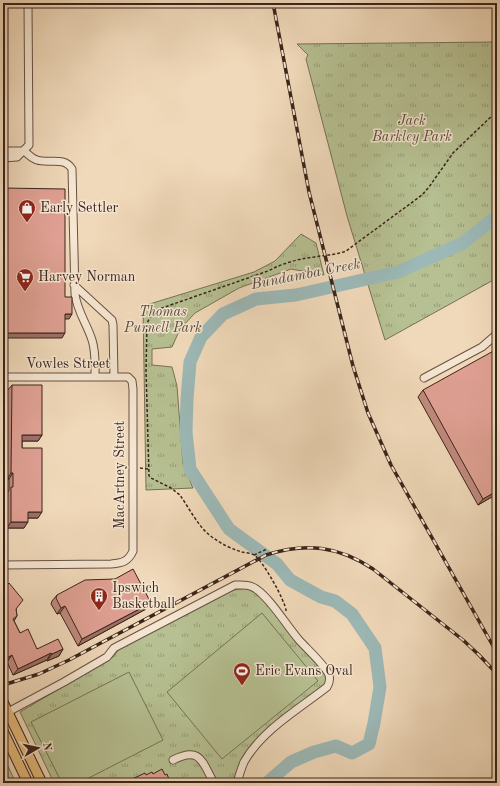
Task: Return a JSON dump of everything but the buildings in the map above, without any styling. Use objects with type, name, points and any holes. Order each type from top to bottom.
[{"type":"main road","points":[[3,702],[42,783]]},
{"type":"main road","points":[[3,731],[28,783]]},
{"type":"street","points":[[3,158],[17,157],[29,145],[28,3]]},
{"type":"street","points":[[3,150],[24,151],[33,159],[39,161],[65,162],[70,164],[72,169],[74,285],[76,304],[93,342],[95,354],[95,377]]},
{"type":"street","points":[[74,285],[112,320],[114,377]]},
{"type":"street","points":[[424,378],[482,347],[497,334]]},
{"type":"street","name":"Vowles Street","points":[[3,377],[128,377],[132,381]]},
{"type":"street","name":"MacArtney Street","points":[[3,565],[122,563],[129,559],[133,551],[132,381]]},
{"type":"street","points":[[8,712],[107,657],[114,648],[235,585],[247,585],[255,588],[264,596],[325,669],[329,675],[329,684],[263,738],[250,752],[237,783]]},
{"type":"street","points":[[173,760],[183,755],[195,755],[200,758],[214,783]]},
{"type":"path","points":[[283,620],[286,610],[284,601],[260,560],[254,555],[223,545],[211,537],[204,530],[175,490],[149,476],[146,370],[147,323],[152,314],[162,308],[280,265],[301,259],[333,255],[346,251],[422,195],[453,153],[497,111]]},
{"type":"path","points":[[254,555],[267,549]]},
{"type":"green space","name":"Jack Barkley Park","points":[[497,42],[497,278],[385,340],[347,216],[306,59],[308,55],[297,44]]},
{"type":"green space","name":"Thomas Purnell Park","points":[[301,234],[316,243],[324,275],[291,269],[239,288],[195,313],[180,329],[172,347],[152,349],[152,365],[172,367],[177,386],[183,464],[193,488],[146,490],[143,306],[254,272],[275,261]]},
{"type":"green space","points":[[248,588],[259,593],[325,671],[328,679],[326,686],[258,742],[237,783],[54,783],[20,712],[113,657],[119,649],[233,590]]},
{"type":"green space","name":"Eric Evans Oval","points":[[262,613],[318,681],[222,759],[167,692]]},
{"type":"green space","points":[[129,672],[163,740],[79,783],[62,783],[31,722]]},
{"type":"green space","points":[[3,756],[16,783],[3,783]]},
{"type":"waterway","name":"Bundamba Creek","points":[[267,783],[291,762],[314,752],[336,746],[352,753],[369,744],[380,687],[375,648],[352,614],[335,601],[321,597],[290,580],[277,564],[229,529],[190,469],[186,432],[190,362],[201,337],[223,314],[256,299],[296,295],[398,272],[463,243],[497,216]]},
{"type":"railway","points":[[273,3],[309,192],[353,366],[368,413],[391,465],[497,653]]},
{"type":"railway","points":[[3,685],[39,674],[69,660],[266,555],[295,548],[321,548],[334,551],[347,555],[373,569],[463,640],[497,674]]},
{"type":"place","name":"Early Settler","points":[[27,223]]},
{"type":"place","name":"Harvey Norman","points":[[25,292]]},
{"type":"place","name":"Ipswich Basketball","points":[[99,611]]},
{"type":"place","name":"Eric Evans Oval","points":[[242,686]]}]
